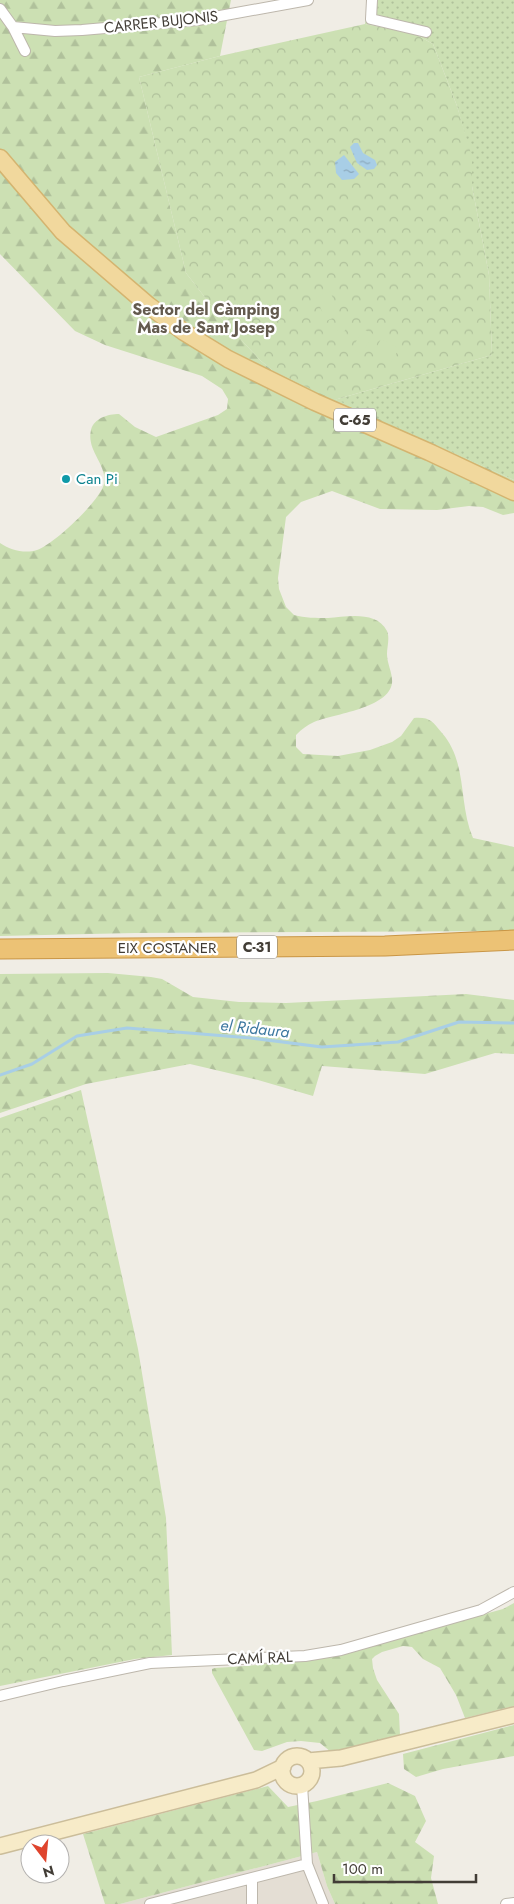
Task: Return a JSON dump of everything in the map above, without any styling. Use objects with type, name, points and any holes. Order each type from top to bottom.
[{"type":"highway","name":"EIX COSTANER","points":[[0,949],[385,946],[514,940]]},
{"type":"highway","name":"EIX COSTANER","points":[[0,960],[197,959],[514,952]]},
{"type":"main road","name":"C-65","points":[[0,158],[64,232],[148,305],[184,332],[228,358],[315,402],[514,492]]},
{"type":"street","name":"CARRER BUJONIS","points":[[13,27],[54,31],[82,30],[198,20],[308,0]]},
{"type":"street","points":[[372,0],[371,19],[426,32]]},
{"type":"street","points":[[0,9],[13,27],[25,51]]},
{"type":"street","name":"CAMÍ RAL","points":[[0,1696],[150,1663],[305,1656],[340,1650],[481,1610],[514,1592]]},
{"type":"street","points":[[323,1904],[307,1864],[307,1773],[303,1757],[294,1756],[286,1761],[284,1774],[293,1785],[307,1773],[341,1758],[514,1715]]},
{"type":"street","points":[[0,1846],[284,1774]]},
{"type":"street","points":[[150,1904],[307,1864]]},
{"type":"street","points":[[252,1879],[252,1904]]},
{"type":"street","points":[[506,1904],[514,1903]]},
{"type":"shaded area","points":[[317,1852],[327,1886],[335,1904],[120,1904]]},
{"type":"green space","points":[[0,0],[231,0],[220,56],[139,77],[186,273],[221,318],[260,360],[273,371],[514,480],[514,513],[503,515],[483,507],[469,506],[437,510],[380,509],[332,491],[301,502],[286,517],[278,578],[279,589],[286,607],[294,615],[315,618],[368,617],[382,624],[387,631],[388,637],[387,658],[392,680],[389,692],[381,699],[359,709],[309,724],[296,735],[296,747],[303,754],[338,756],[370,750],[392,742],[401,736],[414,718],[424,718],[433,723],[442,733],[456,757],[465,811],[473,838],[514,847],[514,931],[135,933],[0,936],[0,543],[18,551],[28,552],[37,550],[54,540],[75,522],[94,501],[104,484],[103,471],[91,445],[90,438],[91,430],[98,420],[106,416],[119,414],[135,427],[156,437],[218,415],[227,409],[228,399],[222,389],[202,376],[105,345],[75,331],[0,254]]},
{"type":"green space","points":[[369,0],[514,0],[514,480],[334,400],[492,355],[489,275],[472,186],[471,157],[457,106],[433,44],[415,34],[365,24]]},
{"type":"green space","points":[[365,24],[415,34],[433,44],[457,106],[472,157],[472,186],[489,275],[492,355],[334,400],[273,371],[260,360],[221,318],[186,273],[139,77],[220,56]]},
{"type":"green space","points":[[330,291],[340,315],[326,321],[316,297]]},
{"type":"green space","points":[[346,318],[351,321],[340,338],[335,334]]},
{"type":"green space","points":[[363,329],[373,334],[362,354],[352,349]]},
{"type":"green space","points":[[381,339],[399,349],[391,362],[374,352]]},
{"type":"green space","points":[[108,973],[162,979],[193,997],[239,1002],[286,1003],[466,994],[514,1000],[514,1054],[495,1053],[425,1074],[322,1066],[313,1096],[258,1080],[190,1064],[86,1084],[0,1113],[0,974]]},
{"type":"green space","points":[[81,1090],[138,1349],[166,1518],[172,1655],[135,1659],[0,1686],[0,1118]]},
{"type":"green space","points":[[514,1603],[514,1706],[465,1718],[456,1695],[440,1668],[423,1659],[412,1647],[403,1646],[382,1652],[372,1659],[377,1680],[399,1714],[400,1735],[331,1752],[320,1743],[301,1741],[287,1742],[262,1751],[254,1750],[212,1673],[212,1669],[215,1668],[288,1661],[360,1647],[503,1609]]},
{"type":"green space","points":[[514,1725],[514,1756],[443,1769],[416,1777],[404,1769],[403,1754]]},
{"type":"green space","points":[[388,1783],[415,1796],[426,1821],[415,1842],[434,1856],[431,1878],[438,1904],[335,1904],[327,1886],[317,1852],[120,1904],[105,1904],[83,1834],[268,1786],[288,1807]]},
{"type":"water","points":[[354,143],[358,143],[363,153],[375,160],[377,165],[374,169],[367,170],[357,163],[350,147]]},
{"type":"water","points":[[344,155],[359,174],[354,179],[342,180],[336,173],[335,162]]},
{"type":"waterway","name":"el Ridaura","points":[[0,1075],[32,1064],[77,1036],[127,1028],[251,1038],[322,1047],[398,1042],[459,1022],[514,1023]]},
{"type":"place","name":"Can Pi","points":[[66,479]]},
{"type":"district","name":"Sector del Càmping Mas de Sant Josep","points":[[206,318]]}]
